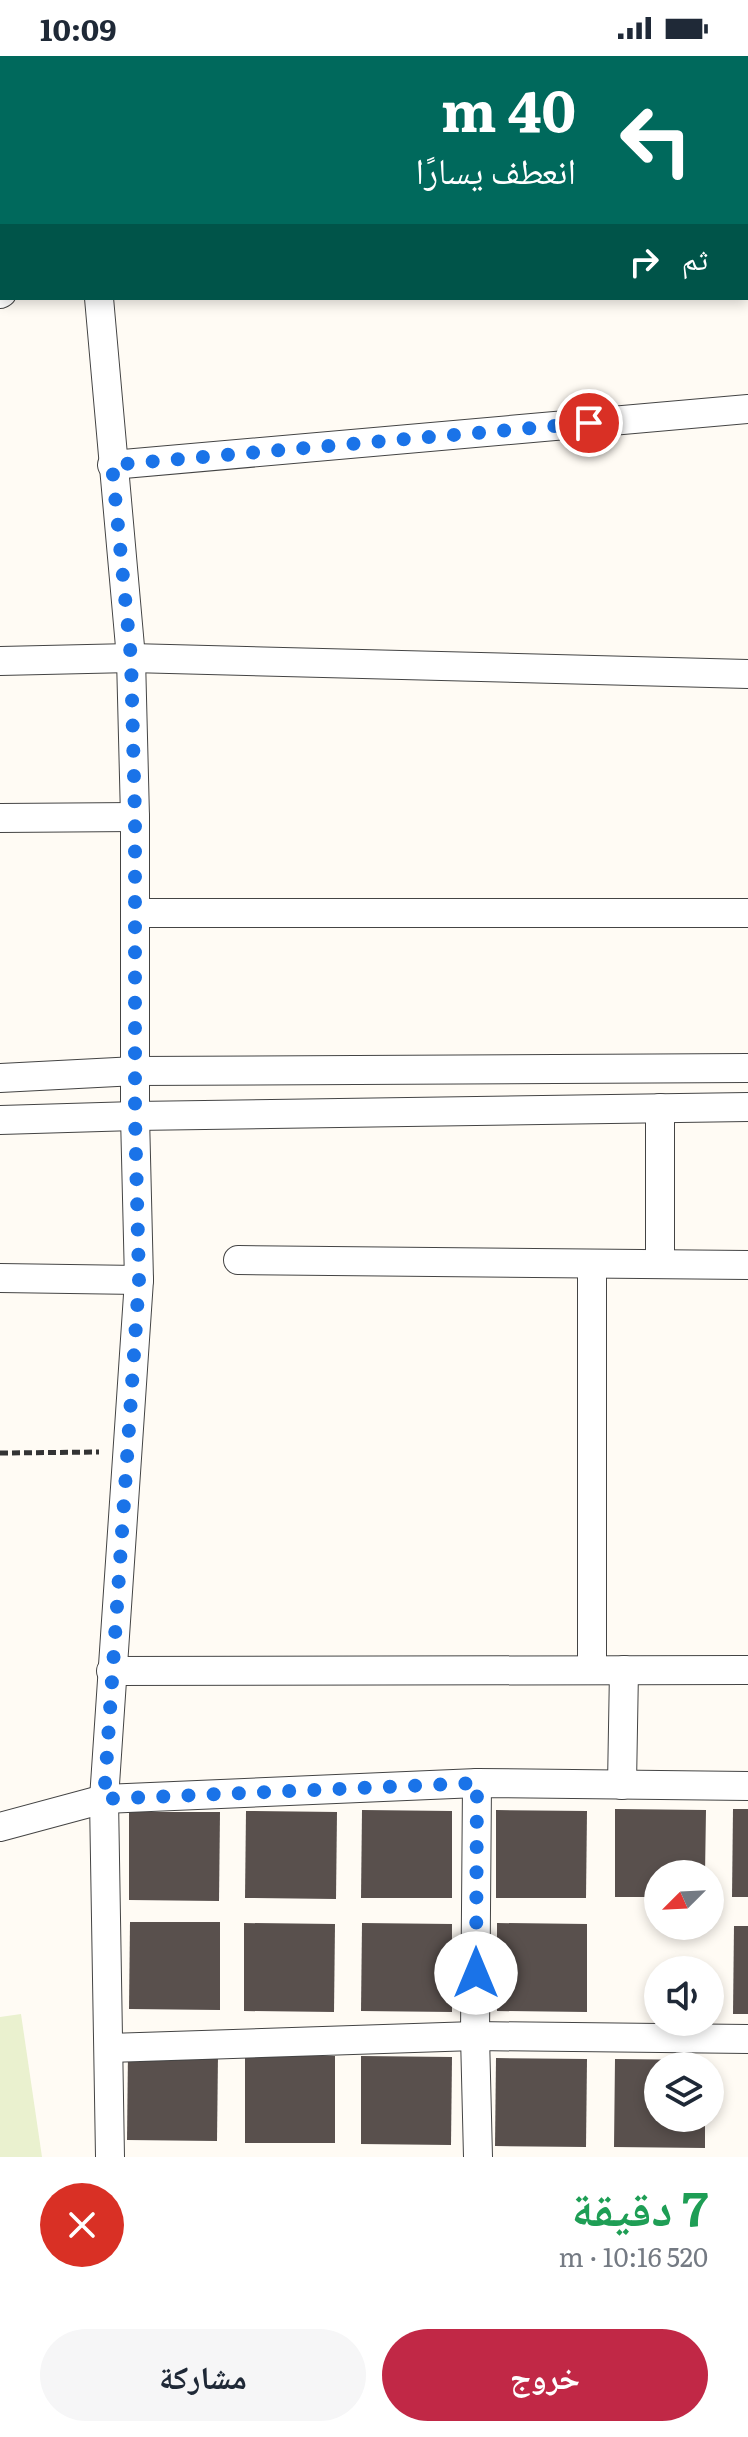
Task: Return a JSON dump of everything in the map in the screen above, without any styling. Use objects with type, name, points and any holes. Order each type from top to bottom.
[{"type":"street","points":[[99,300],[131,658],[139,1280],[104,1799],[110,2157]]},
{"type":"street","points":[[112,465],[748,409]]},
{"type":"street","points":[[0,661],[131,658],[748,674]]},
{"type":"street","points":[[0,818],[135,817]]},
{"type":"street","points":[[135,913],[748,913]]},
{"type":"street","points":[[0,1078],[136,1071],[748,1068]]},
{"type":"street","points":[[0,1120],[748,1107]]},
{"type":"street","points":[[660,1108],[660,1264]]},
{"type":"street","points":[[238,1260],[748,1265]]},
{"type":"street","points":[[592,1264],[592,1670]]},
{"type":"street","points":[[0,1278],[139,1280]]},
{"type":"street","points":[[622,1785],[624,1670]]},
{"type":"street","points":[[111,1671],[748,1670]]},
{"type":"street","points":[[477,1783],[475,2036],[478,2157]]},
{"type":"street","points":[[0,1827],[104,1799],[477,1783],[748,1786]]},
{"type":"street","points":[[109,2048],[475,2036],[748,2039]]},
{"type":"path","points":[[0,1453],[127,1452]]},
{"type":"green space","points":[[21,2014],[42,2157],[0,2157],[0,2017]]},
{"type":"building","points":[[615,1809],[706,1810],[705,1860],[644,1860],[644,1897],[615,1897]]},
{"type":"building","points":[[733,1809],[748,1809],[748,1897],[732,1897]]},
{"type":"building","points":[[362,1810],[452,1811],[452,1898],[361,1898]]},
{"type":"building","points":[[496,1810],[587,1811],[586,1898],[496,1898]]},
{"type":"building","points":[[246,1811],[337,1812],[336,1899],[245,1898]]},
{"type":"building","points":[[129,1812],[220,1812],[219,1901],[129,1900]]},
{"type":"building","points":[[130,1922],[220,1922],[220,2010],[129,2009]]},
{"type":"building","points":[[244,1923],[335,1924],[334,2012],[244,2011]]},
{"type":"building","points":[[362,1923],[452,1924],[452,2012],[361,2011]]},
{"type":"building","points":[[497,1923],[587,1924],[587,2012],[497,2011]]},
{"type":"building","points":[[734,1926],[748,1926],[748,2014],[733,2014]]},
{"type":"building","points":[[128,2052],[218,2054],[217,2141],[127,2140]]},
{"type":"building","points":[[245,2054],[335,2056],[335,2143],[245,2143]]},
{"type":"building","points":[[361,2056],[452,2057],[451,2145],[361,2144]]},
{"type":"building","points":[[496,2058],[587,2059],[586,2147],[495,2146]]},
{"type":"building","points":[[615,2059],[644,2059],[644,2132],[705,2132],[705,2148],[614,2147]]},
{"type":"route","points":[[476,1973],[477,1783],[104,1799],[139,1280],[131,658],[112,465],[589,423]]}]
